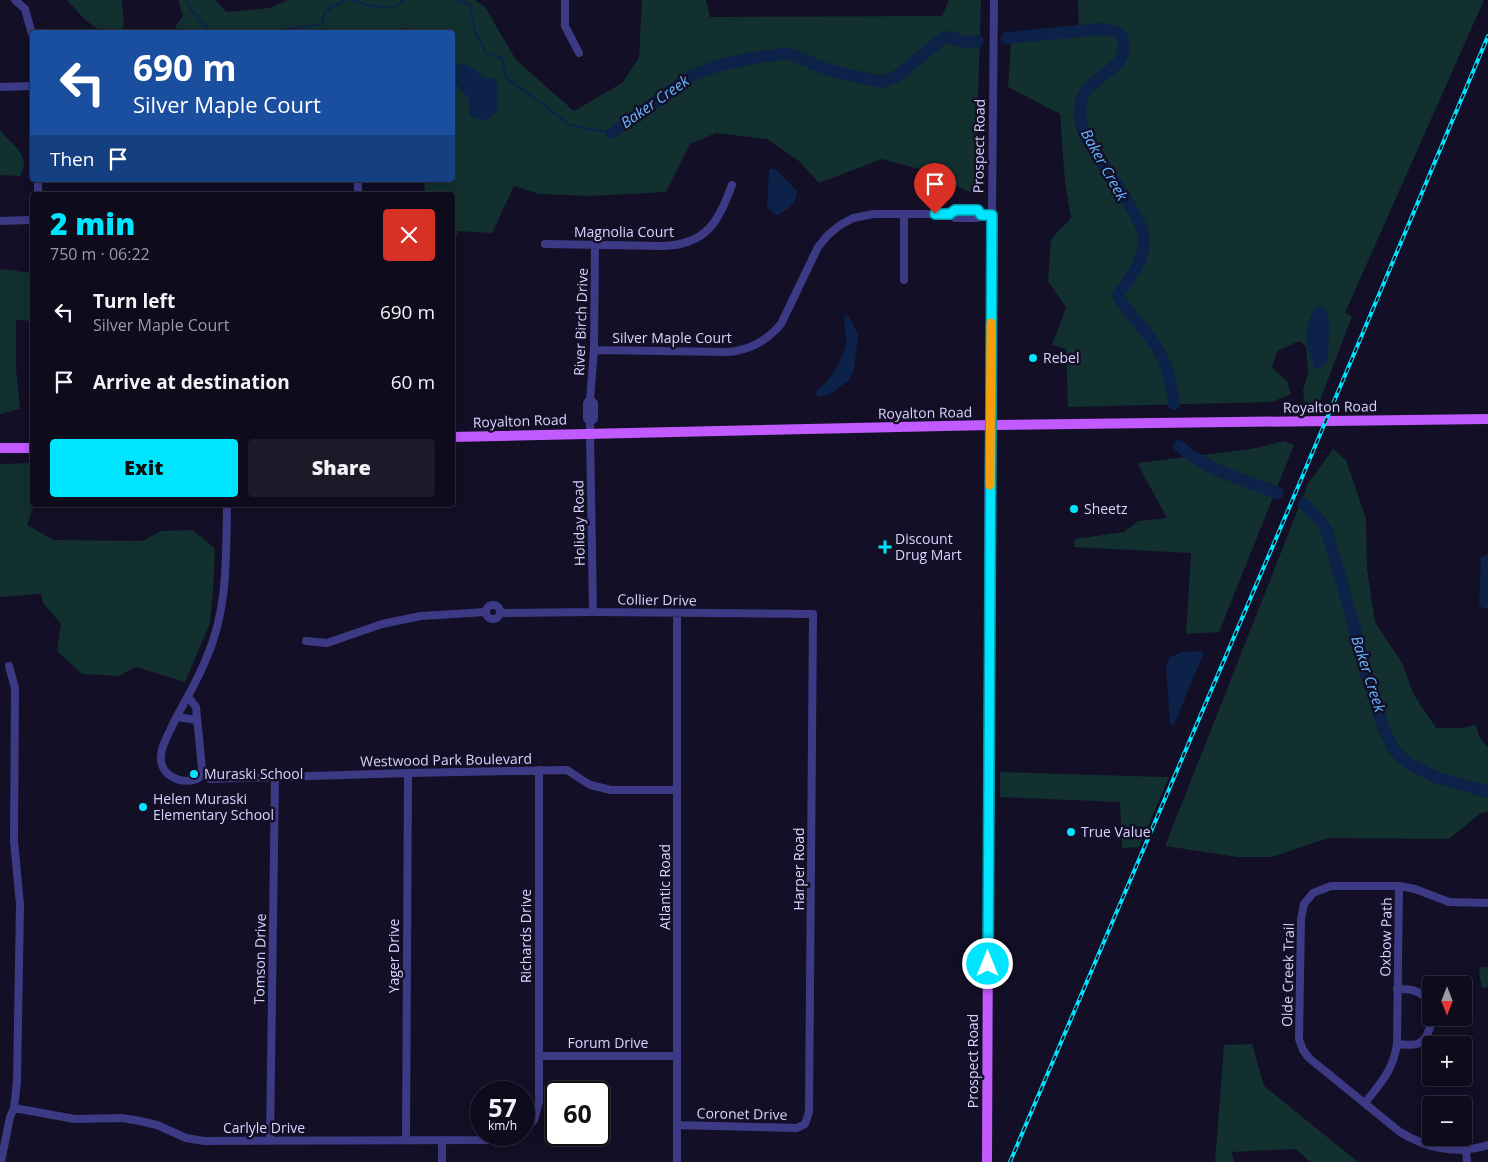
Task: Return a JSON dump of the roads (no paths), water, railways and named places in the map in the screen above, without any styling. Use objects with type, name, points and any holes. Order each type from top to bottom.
[{"type":"main road","name":"Royalton Road","points":[[455,437],[990,425],[1488,419]]},
{"type":"main road","name":"Prospect Road","points":[[987,1162],[990,425]]},
{"type":"main road","points":[[0,448],[30,448]]},
{"type":"street","points":[[15,0],[25,9],[31,30]]},
{"type":"street","points":[[565,0],[565,26],[579,53]]},
{"type":"street","name":"Prospect Road","points":[[990,425],[994,0]]},
{"type":"street","points":[[0,87],[30,86]]},
{"type":"street","name":"Magnolia Court","points":[[544,244],[664,246],[690,242],[720,216],[732,185]]},
{"type":"street","name":"Silver Maple Court","points":[[594,350],[728,352],[756,345],[769,337],[781,324],[818,247],[833,230],[846,221],[867,214],[950,214],[955,218],[977,218],[981,215],[992,215]]},
{"type":"street","points":[[904,214],[904,280]]},
{"type":"street","points":[[0,221],[30,220]]},
{"type":"street","name":"River Birch Drive","points":[[590,433],[590,422],[594,419],[594,402],[590,399],[594,350],[595,245]]},
{"type":"street","name":"Holiday Road","points":[[590,433],[593,612]]},
{"type":"street","points":[[188,697],[196,707],[202,769],[198,778],[190,782],[178,781],[170,775],[162,766],[160,757],[162,748],[207,658],[217,628],[225,584],[227,507]]},
{"type":"street","name":"Collier Drive","points":[[306,641],[327,643],[382,624],[421,616],[486,612],[488,617],[493,620],[498,618],[500,613],[813,614]]},
{"type":"street","name":"Atlantic Road","points":[[677,613],[677,1162]]},
{"type":"street","name":"Harper Road","points":[[805,1124],[809,1112],[813,614]]},
{"type":"street","points":[[1,1162],[10,1117],[14,1108],[17,1080],[20,906],[14,841],[16,688],[8,666]]},
{"type":"street","points":[[177,717],[197,720]]},
{"type":"street","name":"Richards Drive","points":[[535,1116],[539,1102],[539,770]]},
{"type":"street","name":"Westwood Park Boulevard","points":[[210,780],[567,770],[590,785],[611,790],[677,790]]},
{"type":"street","name":"Yager Drive","points":[[406,1140],[408,773]]},
{"type":"street","name":"Tomson Drive","points":[[270,1140],[275,778]]},
{"type":"street","name":"Olde Creek Trail","points":[[1488,902],[1449,902],[1416,888],[1399,886],[1331,886],[1313,893],[1304,904],[1301,919],[1298,1011],[1301,1044],[1309,1058],[1390,1125],[1414,1140],[1443,1150],[1466,1150],[1488,1145]]},
{"type":"street","name":"Oxbow Path","points":[[1365,1103],[1390,1070],[1395,1058],[1397,1044],[1399,886]]},
{"type":"street","name":"Oxbow Path","points":[[1397,1044],[1416,1044],[1422,1041],[1427,1035],[1431,1018],[1430,1005],[1424,996],[1410,990],[1398,989]]},
{"type":"street","name":"Forum Drive","points":[[539,1056],[677,1056]]},
{"type":"street","name":"Carlyle Drive","points":[[14,1108],[75,1119],[122,1118],[140,1121],[157,1125],[186,1138],[204,1141],[470,1140]]},
{"type":"street","name":"Coronet Drive","points":[[677,1125],[797,1128],[805,1124]]},
{"type":"street","points":[[442,1140],[442,1162]]},
{"type":"street","points":[[1466,1150],[1467,1162]]},
{"type":"water","points":[[458,64],[468,65],[483,77],[495,79],[498,86],[497,111],[486,121],[471,116],[469,110],[470,101],[455,81],[455,71]]},
{"type":"water","points":[[772,168],[797,191],[794,202],[777,215],[767,208],[769,170]]},
{"type":"water","points":[[1316,307],[1326,310],[1329,320],[1328,362],[1318,369],[1315,369],[1306,338],[1309,322]]},
{"type":"water","points":[[845,315],[849,317],[858,334],[854,371],[849,380],[830,394],[820,397],[815,394],[816,392],[832,374],[845,348]]},
{"type":"water","points":[[1488,554],[1488,608],[1482,608],[1479,604],[1481,557]]},
{"type":"water","points":[[1182,652],[1203,652],[1203,655],[1173,727],[1170,723],[1166,666],[1170,657]]},
{"type":"waterway","points":[[187,0],[191,10],[209,30]]},
{"type":"waterway","points":[[282,30],[322,24],[325,11],[346,0]]},
{"type":"waterway","points":[[353,0],[370,6],[393,8],[404,0]]},
{"type":"waterway","points":[[455,0],[469,4],[475,31],[486,53],[502,58],[506,78],[570,125],[612,133]]},
{"type":"waterway","name":"Baker Creek","points":[[1007,38],[1101,29],[1116,32],[1123,39],[1123,53],[1120,60],[1093,83],[1082,98],[1081,124],[1084,134],[1131,207],[1143,233],[1143,249],[1140,261],[1118,295],[1158,349],[1169,375],[1174,404]]},
{"type":"waterway","name":"Baker Creek","points":[[612,133],[691,76],[723,64],[787,53],[832,71],[882,82],[897,76],[944,38],[950,37],[964,42],[978,41]]},
{"type":"waterway","name":"Baker Creek","points":[[1179,446],[1214,468],[1278,493]]},
{"type":"waterway","name":"Baker Creek","points":[[1304,504],[1320,520],[1327,531],[1365,671],[1383,727],[1394,750],[1409,764],[1438,778],[1488,792]]},
{"type":"railway","points":[[1010,1162],[1488,36]]},
{"type":"place","name":"Rebel","points":[[1033,358]]},
{"type":"place","name":"Sheetz","points":[[1074,509]]},
{"type":"place","name":"Discount Drug Mart","points":[[885,547]]},
{"type":"place","name":"Muraski School","points":[[194,774]]},
{"type":"place","name":"Helen Muraski Elementary School","points":[[143,807]]},
{"type":"place","name":"True Value","points":[[1071,832]]}]
